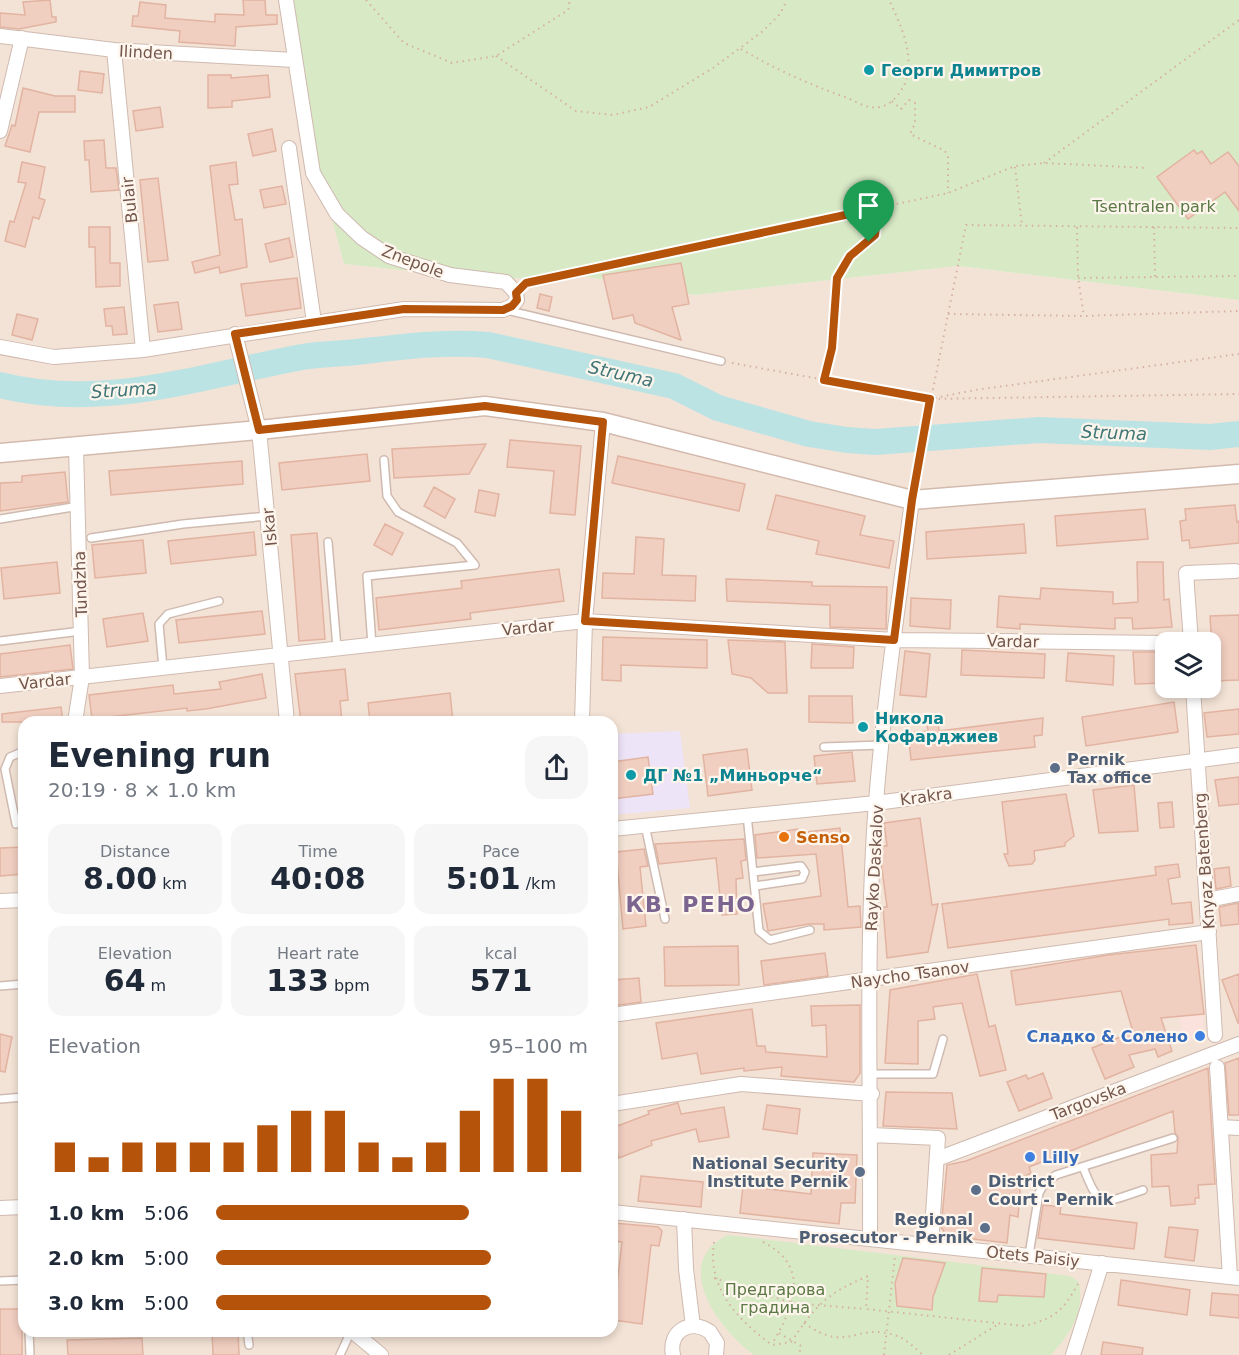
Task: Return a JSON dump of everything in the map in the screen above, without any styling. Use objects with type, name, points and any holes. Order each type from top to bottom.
[{"type":"main road","points":[[0,453],[259,430],[485,406],[603,422],[912,500],[1239,474]]},
{"type":"street","name":"Znepole","points":[[286,0],[313,173],[337,214],[362,238],[389,256],[450,275],[506,282],[516,293]]},
{"type":"street","name":"Ilinden","points":[[0,36],[114,50],[294,60]]},
{"type":"street","points":[[0,131],[22,38]]},
{"type":"street","name":"Bulair","points":[[114,50],[143,350]]},
{"type":"street","points":[[289,148],[314,322]]},
{"type":"street","points":[[0,347],[54,357],[143,350],[404,309],[503,310],[512,306],[517,300],[516,293]]},
{"type":"street","name":"Iskar","points":[[235,334],[259,430],[287,716]]},
{"type":"street","points":[[582,716],[585,621],[603,422]]},
{"type":"street","name":"Tundzha","points":[[76,447],[82,677],[76,716]]},
{"type":"street","name":"Rayko Daskalov","points":[[870,1238],[872,1094],[869,980],[876,802],[912,500]]},
{"type":"street","points":[[1190,632],[1186,573],[1235,571]]},
{"type":"street","name":"Vardar","points":[[0,686],[585,621],[894,640],[1155,643]]},
{"type":"street","name":"Knyaz Batenberg","points":[[1195,698],[1215,1035]]},
{"type":"street","name":"Krakra","points":[[618,828],[876,802],[1239,755]]},
{"type":"street","points":[[1207,900],[1239,894]]},
{"type":"street","points":[[0,901],[18,900]]},
{"type":"street","name":"Naycho Tsanov","points":[[618,1014],[1209,932]]},
{"type":"street","name":"Targovska","points":[[937,1159],[1239,1044]]},
{"type":"street","points":[[1217,1067],[1235,1277]]},
{"type":"street","points":[[618,1103],[741,1083],[872,1094]]},
{"type":"street","points":[[1221,1126],[1239,1128]]},
{"type":"street","points":[[871,1135],[938,1138],[931,1245]]},
{"type":"street","points":[[0,1208],[18,1207]]},
{"type":"street","name":"Otets Paisiy","points":[[618,1213],[1235,1277]]},
{"type":"street","points":[[684,1219],[686,1269],[693,1326]]},
{"type":"street","points":[[1072,1355],[1102,1263]]},
{"type":"street","points":[[673,1355],[675,1336],[682,1329],[693,1326],[710,1332],[717,1343],[716,1355]]},
{"type":"street","points":[[358,1337],[381,1355]]},
{"type":"lane","points":[[503,310],[721,361]]},
{"type":"lane","points":[[372,645],[367,576],[475,565],[457,543],[399,512],[387,496],[384,460]]},
{"type":"lane","points":[[0,519],[79,506]]},
{"type":"lane","points":[[91,538],[183,524],[268,516]]},
{"type":"lane","points":[[328,542],[337,648]]},
{"type":"lane","points":[[163,668],[159,624],[162,618],[168,614],[219,601]]},
{"type":"lane","points":[[0,641],[81,630]]},
{"type":"lane","points":[[824,747],[882,745]]},
{"type":"lane","points":[[16,824],[5,769],[10,757],[18,754]]},
{"type":"lane","points":[[747,815],[759,931],[770,940],[810,930]]},
{"type":"lane","points":[[645,825],[665,920]]},
{"type":"lane","points":[[753,872],[801,866],[805,872],[802,879],[755,886]]},
{"type":"lane","points":[[0,986],[18,984]]},
{"type":"lane","points":[[871,1074],[933,1074],[943,1039]]},
{"type":"lane","points":[[0,1099],[18,1098]]},
{"type":"lane","points":[[1029,1255],[1039,1193],[1044,1184],[1056,1175],[1173,1138]]},
{"type":"lane","points":[[1083,1167],[1093,1192],[1102,1200],[1110,1201],[1143,1190]]},
{"type":"lane","points":[[0,1281],[18,1280]]},
{"type":"lane","points":[[29,1337],[30,1355]]},
{"type":"lane","points":[[247,1337],[249,1346]]},
{"type":"lane","points":[[340,1355],[348,1337]]},
{"type":"path","points":[[366,0],[404,43],[452,63],[496,56],[568,10],[570,5],[568,0]]},
{"type":"path","points":[[496,56],[576,111],[613,115],[649,107],[713,68],[764,31],[780,14],[787,0]]},
{"type":"path","points":[[740,48],[780,72],[870,108],[883,107],[905,87],[909,72],[909,55],[901,26],[889,0]]},
{"type":"path","points":[[1044,163],[1239,20]]},
{"type":"path","points":[[892,101],[900,109],[909,100],[915,103],[915,123],[909,134],[945,152],[948,157],[948,193]]},
{"type":"path","points":[[516,293],[526,283],[948,193],[1015,166],[1044,163],[1148,168]]},
{"type":"path","points":[[1015,166],[1023,226]]},
{"type":"path","points":[[824,380],[832,348],[837,278],[850,256],[875,235],[878,208]]},
{"type":"path","points":[[912,500],[966,225],[1239,228]]},
{"type":"path","points":[[1077,227],[1078,279],[1084,316]]},
{"type":"path","points":[[1154,227],[1155,277]]},
{"type":"path","points":[[1078,279],[1239,276]]},
{"type":"path","points":[[948,314],[1084,316],[1239,311]]},
{"type":"path","points":[[930,399],[975,390],[1239,354]]},
{"type":"path","points":[[721,361],[930,399],[1239,394]]},
{"type":"path","points":[[755,1238],[778,1250],[791,1269],[795,1287],[790,1313],[772,1345]]},
{"type":"path","points":[[884,1355],[896,1241]]},
{"type":"path","points":[[714,1242],[711,1260],[714,1278],[743,1319],[772,1345]]},
{"type":"path","points":[[772,1345],[791,1342],[818,1306],[837,1289],[868,1276],[866,1309]]},
{"type":"path","points":[[714,1278],[792,1302],[1024,1326],[1048,1320],[1065,1306],[1079,1282]]},
{"type":"path","points":[[804,1323],[811,1332]]},
{"type":"path","points":[[949,1355],[974,1342],[1000,1323]]},
{"type":"path","points":[[779,1333],[801,1346],[799,1355]]},
{"type":"path","points":[[867,1338],[876,1333],[898,1336],[923,1355]]},
{"type":"shaded area","points":[[0,0],[292,0],[318,168],[344,264],[495,280],[569,274],[695,295],[958,266],[1239,300],[1239,1355],[0,1355]]},
{"type":"shaded area","points":[[680,731],[690,808],[618,814],[618,734]]},
{"type":"shaded area","points":[[1204,1014],[1203,1037],[1179,1045],[1175,1031],[1182,1028],[1179,1017]]},
{"type":"green space","name":"Tsentralen park","points":[[292,0],[1239,0],[1239,300],[958,266],[695,295],[569,274],[495,280],[344,264],[318,168]]},
{"type":"green space","name":"Предгарова градина","points":[[728,1235],[1070,1276],[1079,1282],[1078,1313],[1070,1331],[1051,1355],[754,1355],[727,1330],[715,1313],[706,1296],[701,1279],[702,1262],[711,1247]]},
{"type":"building","points":[[50,0],[52,17],[56,17],[56,22],[19,29],[0,27],[0,13],[25,15],[23,2]]},
{"type":"building","points":[[243,0],[265,0],[266,15],[277,15],[277,24],[236,27],[235,46],[179,42],[180,31],[132,26],[133,16],[138,16],[140,2],[166,5],[165,18],[215,22],[215,14],[244,15]]},
{"type":"building","points":[[80,71],[104,74],[102,93],[78,90]]},
{"type":"building","points":[[208,75],[231,75],[231,78],[268,75],[270,97],[232,101],[232,107],[208,108]]},
{"type":"building","points":[[23,88],[55,96],[75,96],[75,112],[39,112],[30,152],[5,146],[12,125],[15,126]]},
{"type":"building","points":[[160,107],[163,127],[136,131],[133,111]]},
{"type":"building","points":[[272,129],[276,151],[253,156],[248,134]]},
{"type":"building","points":[[104,140],[106,168],[116,168],[119,190],[91,192],[89,160],[85,160],[84,141]]},
{"type":"building","points":[[1194,150],[1197,154],[1202,151],[1211,164],[1228,152],[1239,166],[1239,211],[1225,192],[1188,219],[1157,177]]},
{"type":"building","points":[[22,162],[45,167],[39,198],[45,200],[39,219],[33,217],[25,247],[5,241],[10,221],[14,222],[26,183],[18,182]]},
{"type":"building","points":[[236,162],[238,184],[229,185],[235,220],[242,219],[247,267],[220,273],[219,267],[195,273],[192,262],[220,255],[210,166]]},
{"type":"building","points":[[158,178],[168,260],[148,262],[140,180]]},
{"type":"building","points":[[282,186],[286,204],[264,208],[260,190]]},
{"type":"building","points":[[89,227],[110,227],[110,263],[120,263],[120,286],[96,287],[95,247],[89,247]]},
{"type":"building","points":[[289,238],[293,257],[270,262],[265,244]]},
{"type":"building","points":[[681,263],[689,304],[672,307],[681,340],[635,323],[633,315],[613,319],[603,275]]},
{"type":"building","points":[[297,278],[301,308],[246,316],[241,284]]},
{"type":"building","points":[[540,294],[552,297],[549,311],[537,308]]},
{"type":"building","points":[[178,302],[182,329],[158,332],[154,305]]},
{"type":"building","points":[[124,307],[127,334],[113,335],[112,326],[106,326],[104,309]]},
{"type":"building","points":[[17,314],[38,319],[32,340],[12,335]]},
{"type":"building","points":[[510,440],[581,446],[575,515],[550,513],[554,471],[507,467]]},
{"type":"building","points":[[486,444],[469,474],[394,478],[392,449]]},
{"type":"building","points":[[367,454],[370,481],[282,490],[279,463]]},
{"type":"building","points":[[618,456],[745,484],[739,511],[612,483]]},
{"type":"building","points":[[242,461],[243,484],[111,495],[109,471]]},
{"type":"building","points":[[65,472],[68,502],[0,511],[0,483],[22,482],[22,476]]},
{"type":"building","points":[[434,487],[455,499],[445,518],[424,506]]},
{"type":"building","points":[[479,490],[499,494],[495,516],[475,512]]},
{"type":"building","points":[[776,495],[865,516],[860,535],[894,541],[889,568],[816,554],[819,541],[767,529]]},
{"type":"building","points":[[1235,505],[1237,522],[1239,521],[1239,543],[1190,548],[1189,540],[1182,541],[1180,521],[1186,520],[1185,509]]},
{"type":"building","points":[[1145,509],[1148,539],[1057,546],[1055,516]]},
{"type":"building","points":[[385,524],[403,533],[392,555],[374,545]]},
{"type":"building","points":[[1024,524],[1026,553],[927,559],[926,532]]},
{"type":"building","points":[[254,532],[256,555],[171,564],[168,541]]},
{"type":"building","points":[[317,533],[325,639],[299,641],[291,535]]},
{"type":"building","points":[[636,537],[664,539],[662,575],[696,576],[695,601],[602,598],[603,573],[634,574]]},
{"type":"building","points":[[143,540],[146,573],[95,578],[92,545]]},
{"type":"building","points":[[57,562],[60,593],[4,599],[1,568]]},
{"type":"building","points":[[1137,562],[1163,562],[1164,600],[1169,599],[1172,627],[1133,629],[1132,618],[1115,618],[1115,629],[1020,624],[1020,629],[997,627],[999,596],[1040,599],[1041,588],[1113,592],[1113,604],[1138,602]]},
{"type":"building","points":[[559,569],[564,601],[470,613],[471,619],[379,630],[376,598],[462,588],[461,581]]},
{"type":"building","points":[[726,579],[812,582],[812,586],[887,587],[886,629],[830,627],[830,605],[727,601]]},
{"type":"building","points":[[911,598],[951,600],[950,629],[910,626]]},
{"type":"building","points":[[262,611],[265,634],[179,643],[176,620]]},
{"type":"building","points":[[143,613],[148,641],[107,647],[103,619]]},
{"type":"building","points":[[1239,615],[1239,680],[1221,681],[1221,632],[1211,632],[1210,616]]},
{"type":"building","points":[[603,637],[707,640],[707,668],[621,665],[621,681],[602,680]]},
{"type":"building","points":[[728,640],[785,642],[787,693],[768,693],[751,678],[732,674]]},
{"type":"building","points":[[812,644],[854,647],[853,668],[811,668]]},
{"type":"building","points":[[70,645],[73,669],[0,677],[0,654]]},
{"type":"building","points":[[962,650],[1045,654],[1044,678],[961,675]]},
{"type":"building","points":[[905,651],[930,654],[926,697],[900,695]]},
{"type":"building","points":[[1133,652],[1155,652],[1155,683],[1135,684]]},
{"type":"building","points":[[1068,653],[1114,656],[1113,685],[1066,681]]},
{"type":"building","points":[[345,669],[348,700],[340,701],[341,716],[300,716],[295,674]]},
{"type":"building","points":[[262,674],[266,698],[187,711],[187,708],[118,716],[92,716],[89,695],[173,685],[174,694],[221,689],[219,682]]},
{"type":"building","points":[[450,693],[452,716],[369,716],[368,703]]},
{"type":"building","points":[[809,696],[852,696],[853,723],[809,722]]},
{"type":"building","points":[[1174,702],[1178,732],[1086,746],[1082,717]]},
{"type":"building","points":[[61,707],[62,716],[18,716],[18,722],[2,722],[2,714]]},
{"type":"building","points":[[1239,709],[1239,734],[1207,737],[1204,713]]},
{"type":"building","points":[[1043,718],[1042,735],[1034,736],[1035,747],[911,760],[908,733],[928,731],[927,723],[938,721],[939,731]]},
{"type":"building","points":[[747,749],[752,790],[708,796],[703,755]]},
{"type":"building","points":[[852,752],[855,781],[817,784],[814,756]]},
{"type":"building","name":"ДГ №1 „Миньорче“","points":[[648,757],[653,794],[618,798],[618,761]]},
{"type":"building","points":[[1239,777],[1239,804],[1219,806],[1215,780]]},
{"type":"building","points":[[1134,785],[1138,831],[1099,833],[1093,790]]},
{"type":"building","points":[[1066,794],[1074,836],[1065,843],[1065,846],[1034,851],[1035,860],[1032,864],[1009,866],[1004,854],[1008,854],[1002,802]]},
{"type":"building","points":[[1172,802],[1174,827],[1160,828],[1158,803]]},
{"type":"building","points":[[920,818],[932,905],[938,904],[928,952],[887,958],[883,907],[887,907],[881,862],[882,846],[887,846],[884,823]]},
{"type":"building","points":[[840,828],[848,907],[860,906],[861,927],[824,930],[824,924],[809,924],[768,931],[763,904],[821,896],[816,854],[757,858],[755,835],[798,829],[798,833]]},
{"type":"building","points":[[744,839],[746,860],[741,861],[743,878],[736,879],[737,914],[722,915],[716,858],[659,864],[655,844]]},
{"type":"building","points":[[18,847],[18,874],[0,876],[0,848]]},
{"type":"building","points":[[644,849],[648,866],[640,867],[646,926],[623,929],[618,852]]},
{"type":"building","points":[[1178,864],[1180,877],[1168,879],[1172,904],[1191,902],[1193,923],[1169,925],[1169,919],[948,948],[942,904],[1156,875],[1155,867]]},
{"type":"building","points":[[1229,867],[1231,886],[1216,889],[1214,869]]},
{"type":"building","points":[[1238,903],[1239,924],[1221,926],[1219,907]]},
{"type":"building","points":[[1196,945],[1204,1014],[1161,1018],[1172,1051],[1158,1057],[1155,1049],[1129,1055],[1134,1067],[1105,1079],[1092,1048],[1133,1032],[1121,991],[1016,1005],[1011,971],[1108,955]]},
{"type":"building","points":[[738,946],[739,985],[665,986],[664,947]]},
{"type":"building","points":[[825,953],[828,976],[764,985],[761,961]]},
{"type":"building","points":[[977,974],[989,1027],[995,1025],[1006,1070],[980,1076],[962,1003],[933,1007],[935,1019],[918,1021],[918,1064],[885,1063],[890,990]]},
{"type":"building","points":[[1239,974],[1239,1023],[1238,1023],[1222,980]]},
{"type":"building","points":[[639,978],[641,1002],[618,1005],[618,980]]},
{"type":"building","points":[[860,1005],[860,1073],[854,1082],[781,1076],[782,1067],[744,1071],[744,1068],[701,1074],[697,1053],[662,1059],[656,1023],[752,1009],[757,1046],[765,1046],[766,1052],[827,1057],[826,1025],[812,1026],[811,1006]]},
{"type":"building","points":[[0,1034],[12,1037],[5,1072],[0,1071]]},
{"type":"building","points":[[1239,1058],[1239,1115],[1229,1115],[1225,1063]]},
{"type":"building","points":[[1208,1068],[1215,1184],[1198,1185],[1199,1198],[1195,1198],[1195,1204],[1171,1206],[1169,1186],[1152,1187],[1151,1155],[1177,1153],[1178,1137],[1175,1133],[1173,1111],[1029,1167],[1031,1173],[1021,1178],[1018,1217],[1010,1215],[1007,1243],[947,1236],[941,1227],[947,1165],[966,1161]]},
{"type":"building","points":[[1043,1073],[1052,1098],[1019,1111],[1007,1082],[1026,1075],[1028,1079]]},
{"type":"building","points":[[886,1092],[952,1093],[957,1129],[883,1126]]},
{"type":"building","points":[[678,1103],[681,1114],[724,1107],[729,1137],[699,1142],[696,1129],[651,1141],[652,1145],[619,1158],[618,1126],[649,1114],[648,1111]]},
{"type":"building","points":[[767,1105],[800,1109],[797,1134],[763,1129]]},
{"type":"building","points":[[813,1153],[857,1155],[855,1203],[841,1203],[839,1224],[740,1213],[743,1186],[811,1194]]},
{"type":"building","points":[[641,1176],[703,1182],[701,1207],[638,1201]]},
{"type":"building","points":[[1043,1205],[1061,1207],[1060,1214],[1137,1223],[1134,1249],[1038,1238]]},
{"type":"building","points":[[618,1223],[658,1227],[662,1231],[659,1246],[651,1245],[642,1324],[618,1321],[618,1277],[622,1242],[618,1242]]},
{"type":"building","points":[[1169,1227],[1198,1230],[1194,1261],[1165,1257]]},
{"type":"building","points":[[903,1258],[945,1263],[933,1297],[932,1310],[897,1306],[895,1283]]},
{"type":"building","points":[[982,1268],[1046,1274],[1044,1297],[998,1295],[997,1302],[979,1301]]},
{"type":"building","points":[[1121,1280],[1190,1290],[1187,1315],[1118,1305]]},
{"type":"building","points":[[1212,1293],[1239,1295],[1239,1318],[1210,1315]]},
{"type":"building","points":[[0,1309],[18,1309],[18,1337],[22,1337],[22,1355],[0,1355]]},
{"type":"building","points":[[212,1337],[238,1337],[239,1355],[213,1355]]},
{"type":"building","points":[[142,1338],[143,1355],[68,1355],[67,1340]]},
{"type":"building","points":[[1103,1342],[1143,1348],[1142,1355],[1101,1355]]},
{"type":"waterway","name":"Struma","points":[[0,385],[39,392],[115,393],[189,381],[309,356],[422,345],[471,344],[488,345],[674,386],[718,408],[809,434],[847,440],[875,442],[1039,430],[1210,437],[1239,434]]},
{"type":"place","name":"Георги Димитров","points":[[869,70]]},
{"type":"place","name":"Никола Кофарджиев","points":[[863,727]]},
{"type":"place","name":"Pernik Tax office","points":[[1055,768]]},
{"type":"place","name":"ДГ №1 „Миньорче“","points":[[631,775]]},
{"type":"place","name":"Senso","points":[[784,837]]},
{"type":"place","name":"Сладко & Солено","points":[[1200,1036]]},
{"type":"place","name":"Lilly","points":[[1030,1157]]},
{"type":"place","name":"National Security Institute Pernik","points":[[860,1172]]},
{"type":"place","name":"District Court - Pernik","points":[[976,1190]]},
{"type":"place","name":"Regional Prosecutor - Pernik","points":[[985,1228]]},
{"type":"district","name":"КВ. РЕНО","points":[[691,904]]},
{"type":"route","points":[[878,208],[875,235],[869,242],[850,256],[837,278],[832,348],[824,380],[930,399],[912,500],[894,640],[585,621],[603,422],[485,406],[259,430],[235,334],[404,309],[503,310],[512,306],[517,300],[516,293],[526,283],[878,208]]}]
